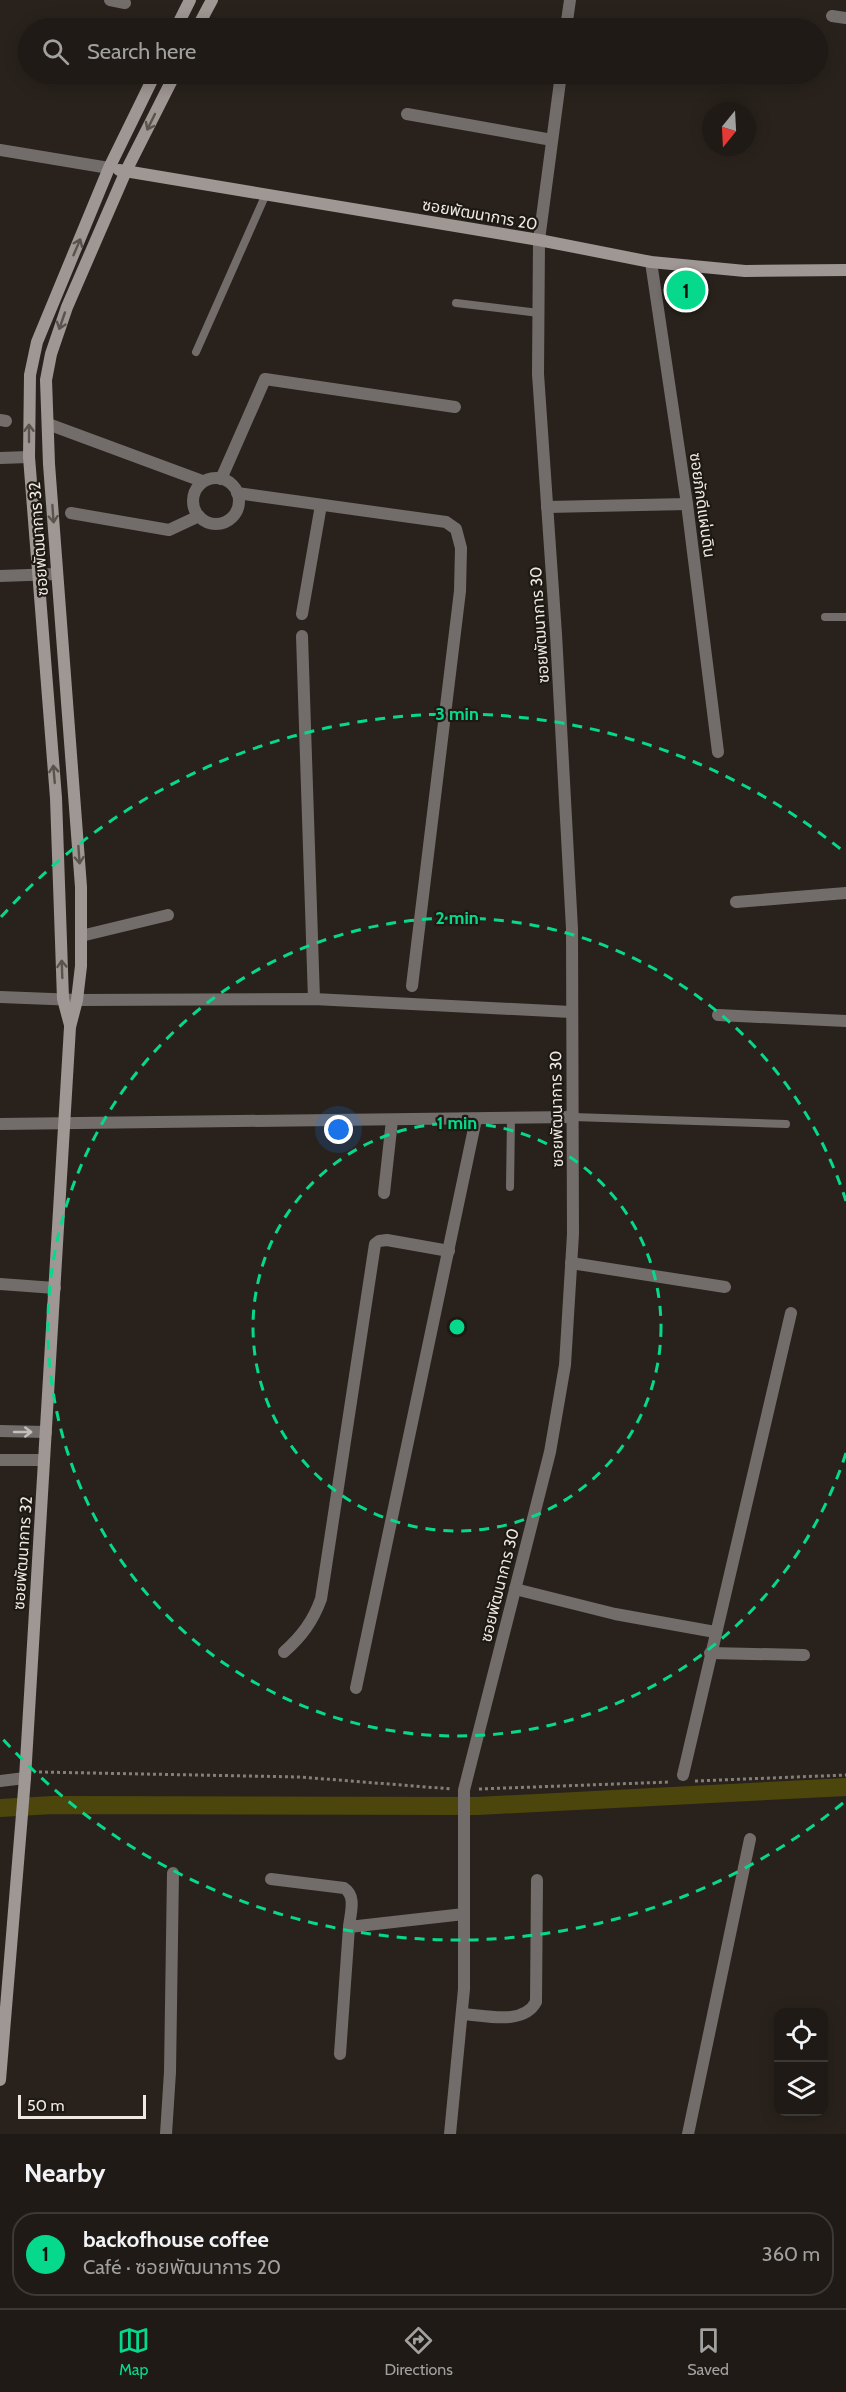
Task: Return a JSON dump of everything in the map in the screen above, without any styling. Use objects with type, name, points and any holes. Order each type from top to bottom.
[{"type":"street","points":[[110,0],[125,3]]},
{"type":"street","points":[[181,18],[190,0]]},
{"type":"street","points":[[202,18],[212,0]]},
{"type":"street","points":[[567,18],[570,0]]},
{"type":"street","points":[[832,16],[846,18]]},
{"type":"street","name":"ซอยพัฒนาการ 32","points":[[70,1026],[63,999],[56,798],[29,458],[30,375],[37,342],[109,168],[150,84]]},
{"type":"street","name":"ซอยพัฒนาการ 32","points":[[0,2080],[22,1817],[70,1026],[77,1000],[81,936],[81,887],[57,574],[46,380],[51,354],[67,307],[126,171],[170,84]]},
{"type":"street","name":"ซอยพัฒนาการ 30","points":[[450,2134],[462,2014],[464,1790],[550,1452],[565,1365],[571,1263],[572,929],[538,374],[539,240],[560,84]]},
{"type":"street","points":[[407,114],[552,140]]},
{"type":"street","points":[[0,150],[109,168]]},
{"type":"street","name":"ซอยพัฒนาการ 20","points":[[109,168],[539,240],[651,262],[745,271],[846,270]]},
{"type":"street","name":"ซอยภักดีแผ่นดิน","points":[[651,262],[687,504],[718,752]]},
{"type":"street","points":[[221,479],[265,379],[455,407]]},
{"type":"street","points":[[48,424],[202,481]]},
{"type":"street","points":[[0,458],[29,458]]},
{"type":"street","points":[[208,478],[221,479],[234,487],[237,493],[237,511],[229,522],[216,525],[199,516],[194,508],[194,497],[202,481],[208,478]]},
{"type":"street","points":[[237,493],[446,522],[456,529],[461,549],[460,591],[441,764],[412,986]]},
{"type":"street","points":[[547,507],[687,504]]},
{"type":"street","points":[[302,614],[321,505]]},
{"type":"street","points":[[71,513],[170,530],[199,516]]},
{"type":"street","points":[[0,576],[57,574]]},
{"type":"street","points":[[302,636],[314,999]]},
{"type":"street","points":[[56,798],[75,796]]},
{"type":"street","points":[[736,902],[846,893]]},
{"type":"street","points":[[81,936],[168,915]]},
{"type":"street","points":[[0,997],[77,1000],[314,999],[572,1012]]},
{"type":"street","points":[[717,1015],[846,1021]]},
{"type":"street","points":[[0,1124],[573,1117]]},
{"type":"street","points":[[356,1688],[476,1119]]},
{"type":"street","points":[[384,1193],[392,1120]]},
{"type":"street","points":[[284,1652],[315,1616],[321,1599],[375,1244],[379,1240],[387,1240],[449,1251]]},
{"type":"street","points":[[571,1263],[725,1287]]},
{"type":"street","points":[[0,1284],[55,1288]]},
{"type":"street","points":[[684,1779],[710,1653],[791,1313]]},
{"type":"street","points":[[0,1431],[46,1432]]},
{"type":"street","points":[[0,1460],[44,1460]]},
{"type":"street","points":[[515,1589],[615,1614],[715,1632]]},
{"type":"street","points":[[710,1653],[804,1655]]},
{"type":"street","points":[[0,1781],[24,1780]]},
{"type":"street","points":[[688,2134],[750,1839]]},
{"type":"street","points":[[166,2134],[170,2072],[173,1873]]},
{"type":"street","points":[[271,1879],[344,1888],[352,1897],[340,2054]]},
{"type":"street","points":[[462,2014],[520,2017],[531,2012],[536,2002],[537,1880]]},
{"type":"street","points":[[349,1927],[464,1914]]},
{"type":"lane","points":[[196,352],[266,195]]},
{"type":"lane","points":[[456,303],[538,313]]},
{"type":"lane","points":[[825,617],[846,617]]},
{"type":"lane","points":[[573,1117],[786,1124]]},
{"type":"lane","points":[[510,1187],[511,1118]]},
{"type":"path","points":[[24,1780],[300,1777],[464,1790],[684,1779],[846,1775]]},
{"type":"waterway","points":[[0,1808],[53,1805],[477,1806],[846,1787]]},
{"type":"place","name":"backofhouse coffee","points":[[686,290]]}]
